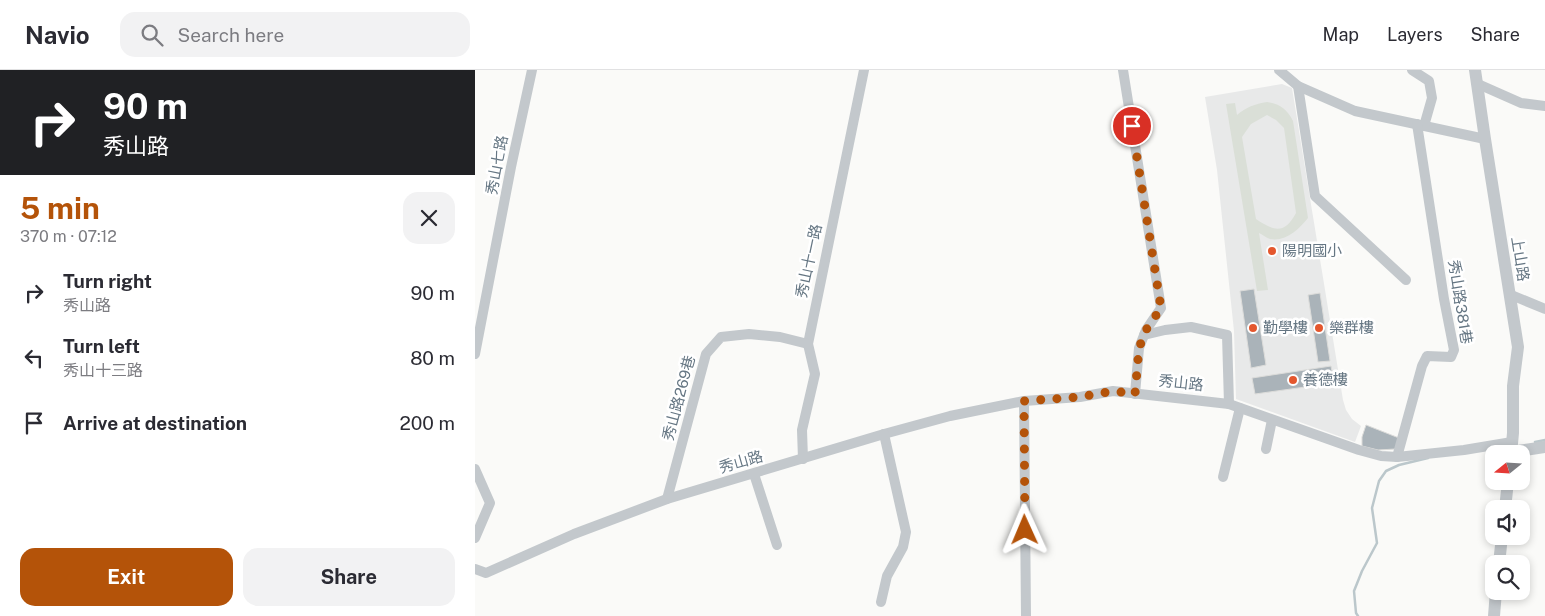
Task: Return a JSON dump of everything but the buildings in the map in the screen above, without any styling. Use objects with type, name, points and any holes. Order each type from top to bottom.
[{"type":"street","name":"秀山七路","points":[[475,354],[511,167],[532,70]]},
{"type":"street","name":"秀山十一路","points":[[803,459],[802,430],[815,374],[808,344],[864,70]]},
{"type":"street","points":[[1123,70],[1161,308],[1144,335],[1139,348],[1135,394]]},
{"type":"street","points":[[1279,70],[1298,86],[1355,111],[1485,139]]},
{"type":"street","points":[[1412,70],[1429,81],[1432,98],[1421,125]]},
{"type":"street","name":"上山路","points":[[1475,70],[1518,347],[1513,386],[1512,445]]},
{"type":"street","points":[[1478,84],[1521,103],[1545,106]]},
{"type":"street","points":[[1298,86],[1315,196],[1405,280]]},
{"type":"street","name":"秀山路381巷","points":[[1397,456],[1422,366],[1427,356],[1451,357],[1454,350],[1443,289],[1421,125]]},
{"type":"street","points":[[1509,294],[1545,309]]},
{"type":"street","points":[[1144,335],[1191,327],[1227,335],[1229,404]]},
{"type":"street","name":"秀山路269巷","points":[[667,499],[705,354],[721,337],[749,334],[780,337],[808,344]]},
{"type":"street","name":"秀山路","points":[[475,569],[486,573],[574,534],[667,499],[884,434],[950,416],[1024,401],[1080,397],[1113,391],[1229,404],[1381,456],[1485,449]]},
{"type":"street","points":[[1024,401],[1026,616]]},
{"type":"street","points":[[1223,477],[1240,408]]},
{"type":"street","points":[[1266,449],[1272,420]]},
{"type":"street","points":[[881,602],[887,576],[903,547],[906,532],[884,434]]},
{"type":"street","points":[[1530,447],[1545,447]]},
{"type":"street","points":[[475,469],[490,503],[475,538]]},
{"type":"street","points":[[754,474],[777,545]]},
{"type":"street","points":[[1494,616],[1495,600]]},
{"type":"shaded area","name":"陽明國小","points":[[1282,84],[1292,88],[1343,400],[1346,410],[1352,419],[1361,426],[1355,442],[1236,399],[1234,331],[1217,170],[1205,97]]},
{"type":"shaded area","points":[[1267,102],[1276,104],[1286,110],[1293,121],[1308,218],[1287,237],[1281,239],[1270,239],[1259,233],[1268,290],[1257,291],[1226,104],[1235,103],[1237,115],[1247,108]],"holes":[[[1267,115],[1284,128],[1296,213],[1287,225],[1278,229],[1256,219],[1242,137],[1251,124]]]},
{"type":"waterway","points":[[1535,442],[1545,440]]},
{"type":"waterway","points":[[1358,616],[1356,613],[1354,591],[1377,543],[1372,508],[1379,481],[1386,471],[1399,465],[1428,458]]},
{"type":"place","name":"陽明國小","points":[[1272,251]]},
{"type":"place","name":"勤學樓","points":[[1253,328]]},
{"type":"place","name":"樂群樓","points":[[1319,328]]},
{"type":"place","name":"養德樓","points":[[1293,380]]},
{"type":"route","points":[[1025,530],[1024,401],[1080,397],[1113,391],[1135,394],[1139,348],[1146,330],[1161,308],[1132,126]]}]
